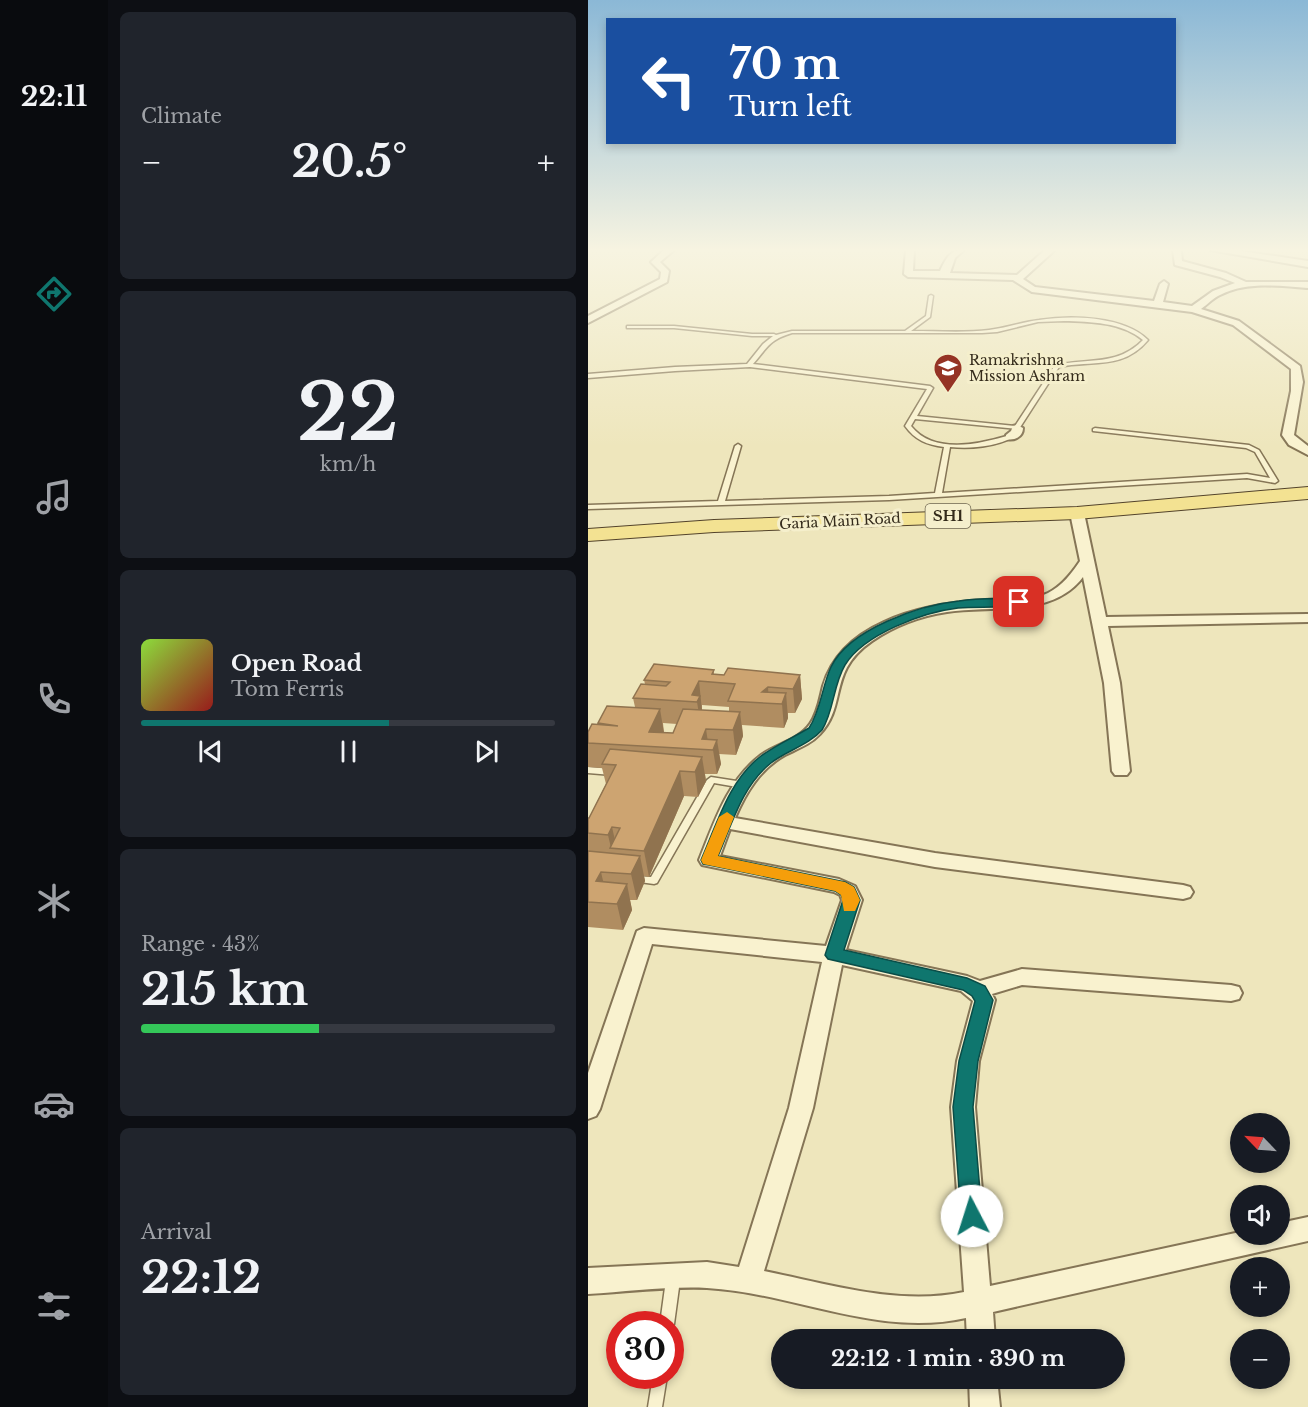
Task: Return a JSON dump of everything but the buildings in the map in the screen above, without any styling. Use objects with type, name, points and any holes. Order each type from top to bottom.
[{"type":"main road","name":"Garia Main Road","points":[[588,535],[714,526],[941,516],[1077,513],[1308,493]]},
{"type":"street","points":[[1213,316],[1236,323],[1296,368],[1299,374],[1288,435],[1293,442],[1308,451]]},
{"type":"street","points":[[1077,513],[1112,683],[1121,771]]},
{"type":"street","points":[[748,1281],[801,1108],[834,955],[852,900],[848,891],[839,886],[709,860],[725,822],[743,785],[767,759],[814,730],[820,722],[838,666],[850,650],[872,633],[900,620],[943,606],[1049,598],[1063,591],[1074,580],[1088,559]]},
{"type":"street","points":[[1099,622],[1308,618]]},
{"type":"street","points":[[725,822],[935,860],[1184,892]]},
{"type":"street","points":[[588,1109],[644,936],[834,955],[967,984],[978,991],[984,1000],[968,1061],[963,1107],[980,1329]]},
{"type":"street","points":[[978,991],[1022,977],[1231,993]]},
{"type":"street","points":[[588,1281],[707,1275],[888,1309],[942,1310],[1308,1229]]},
{"type":"street","points":[[984,1389],[985,1407]]},
{"type":"lane","points":[[907,332],[928,316]]},
{"type":"lane","points":[[588,376],[750,365],[930,388],[908,422],[910,431],[920,438],[947,446],[988,445],[1014,433],[1057,366],[1067,363],[1117,360],[1141,348],[1146,340],[1142,335],[1127,328],[1063,320],[1037,321],[995,332],[803,331],[753,335],[674,327],[629,327]]},
{"type":"lane","points":[[750,365],[763,344],[781,334]]},
{"type":"lane","points":[[913,417],[1014,433]]},
{"type":"lane","points":[[588,507],[938,495],[1247,476],[1275,481],[1257,451],[1247,446],[1095,430]]},
{"type":"lane","points":[[721,502],[738,446]]},
{"type":"lane","points":[[938,495],[947,446]]},
{"type":"lane","points":[[588,770],[622,772]]},
{"type":"lane","points":[[700,779],[743,785]]},
{"type":"lane","points":[[623,877],[654,881],[711,780]]},
{"type":"lane","points":[[669,1311],[674,1276]]},
{"type":"lane","points":[[655,1407],[658,1389]]},
{"type":"slow traffic","points":[[727,817],[709,860],[839,886],[848,891],[852,900],[850,907]]},
{"type":"place","name":"Ramakrishna Mission Ashram","points":[[948,394]]},
{"type":"route","points":[[972,1216],[963,1107],[968,1061],[984,1000],[978,991],[967,984],[857,958],[834,955],[852,900],[848,891],[839,886],[709,860],[740,788],[753,771],[781,750],[805,738],[820,722],[838,666],[850,650],[872,633],[928,609],[959,604],[1019,602]]}]
